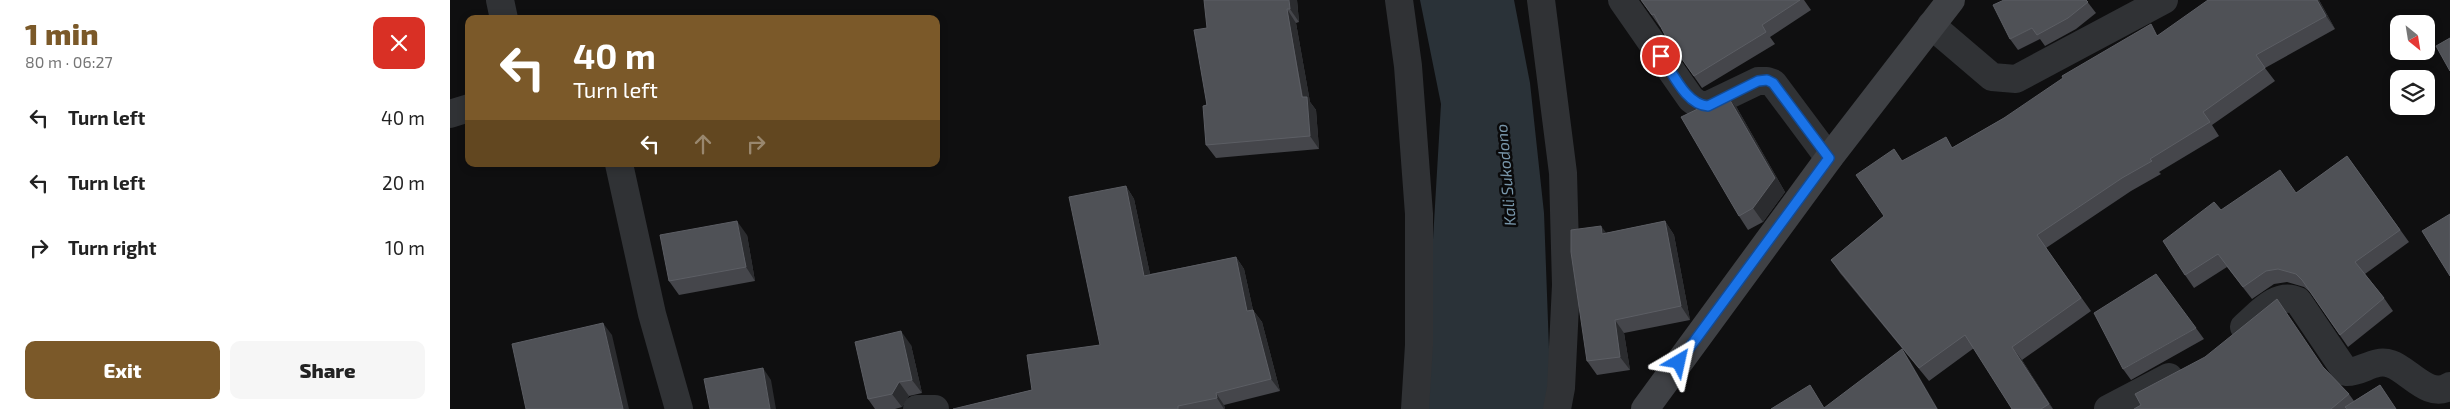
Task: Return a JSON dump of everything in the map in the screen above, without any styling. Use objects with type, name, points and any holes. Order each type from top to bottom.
[{"type":"main road","points":[[1644,409],[1829,158],[1951,0]]},
{"type":"street","points":[[500,0],[503,15]]},
{"type":"street","points":[[1399,0],[1408,66],[1419,214],[1419,344],[1415,409]]},
{"type":"street","points":[[1541,0],[1563,173],[1566,285],[1562,388],[1557,409]]},
{"type":"street","points":[[1622,0],[1691,99],[1699,105],[1708,106],[1758,81],[1767,80],[1773,83],[1829,158]]},
{"type":"street","points":[[1931,25],[1992,77],[2016,79],[2164,0]]},
{"type":"street","points":[[450,114],[465,109]]},
{"type":"street","points":[[620,167],[652,314],[679,409]]},
{"type":"street","points":[[2228,340],[2277,300],[2289,297],[2298,301],[2346,372],[2382,361],[2393,365],[2428,388],[2446,388],[2450,386]]},
{"type":"street","points":[[2108,409],[2190,366]]},
{"type":"street","points":[[917,409],[935,409]]},
{"type":"water","name":"Kali Sukodono","points":[[1420,0],[1514,0],[1530,83],[1544,213],[1550,376],[1546,409],[1423,409],[1441,104]]},
{"type":"building","points":[[1204,0],[1289,0],[1290,9],[1287,9],[1302,97],[1307,97],[1310,136],[1206,145],[1203,106],[1207,105],[1194,30],[1207,28]]},
{"type":"building","points":[[1641,0],[1800,0],[1762,25],[1766,32],[1694,76],[1665,35],[1654,14],[1652,15]]},
{"type":"building","points":[[2004,0],[2086,0],[2088,2],[2068,18],[2037,35],[2032,28],[2010,39],[1993,5]]},
{"type":"building","points":[[2208,0],[2317,0],[2326,16],[2256,55],[2265,68],[2203,112],[2210,122],[2150,159],[2152,161],[2122,178],[2037,235],[2081,298],[2012,347],[2049,404],[2041,409],[2012,409],[1965,335],[1919,368],[1831,260],[1884,216],[1856,175],[1894,149],[1902,161],[1946,137],[1952,148],[2004,118],[2063,78],[2062,76],[2151,24],[2157,36]]},
{"type":"building","points":[[2450,38],[2450,71],[2436,46]]},
{"type":"building","points":[[1727,95],[1775,178],[1753,208],[1739,216],[1681,117]]},
{"type":"building","points":[[2347,156],[2400,230],[2355,262],[2384,298],[2340,335],[2296,274],[2278,269],[2266,271],[2243,287],[2218,254],[2185,275],[2163,241],[2214,202],[2221,210],[2280,170],[2296,193]]},
{"type":"building","points":[[1126,186],[1144,276],[1236,257],[1247,311],[1253,310],[1271,379],[1216,393],[1217,398],[1178,406],[1178,409],[953,409],[1032,390],[1027,355],[1100,345],[1069,197]]},
{"type":"building","points":[[2450,214],[2450,276],[2422,231]]},
{"type":"building","points":[[737,221],[746,267],[669,281],[660,235]]},
{"type":"building","points":[[1665,221],[1681,306],[1615,320],[1620,357],[1587,361],[1571,252],[1571,230],[1601,226],[1602,234]]},
{"type":"building","points":[[2156,274],[2196,328],[2123,369],[2094,313]]},
{"type":"building","points":[[2277,299],[2323,367],[2349,394],[2331,409],[2134,409],[2141,405],[2135,394],[2205,357]]},
{"type":"building","points":[[603,323],[623,409],[526,409],[512,344]]},
{"type":"building","points":[[901,331],[912,380],[899,382],[892,394],[868,399],[855,342]]},
{"type":"building","points":[[1902,349],[1937,409],[1771,409],[1810,385],[1824,408]]},
{"type":"building","points":[[763,368],[770,409],[710,409],[704,379]]},
{"type":"building","points":[[2380,385],[2396,409],[2347,409],[2345,407]]},
{"type":"route","points":[[1661,56],[1691,99],[1699,105],[1708,106],[1758,81],[1767,80],[1773,83],[1829,158],[1679,362]]}]
